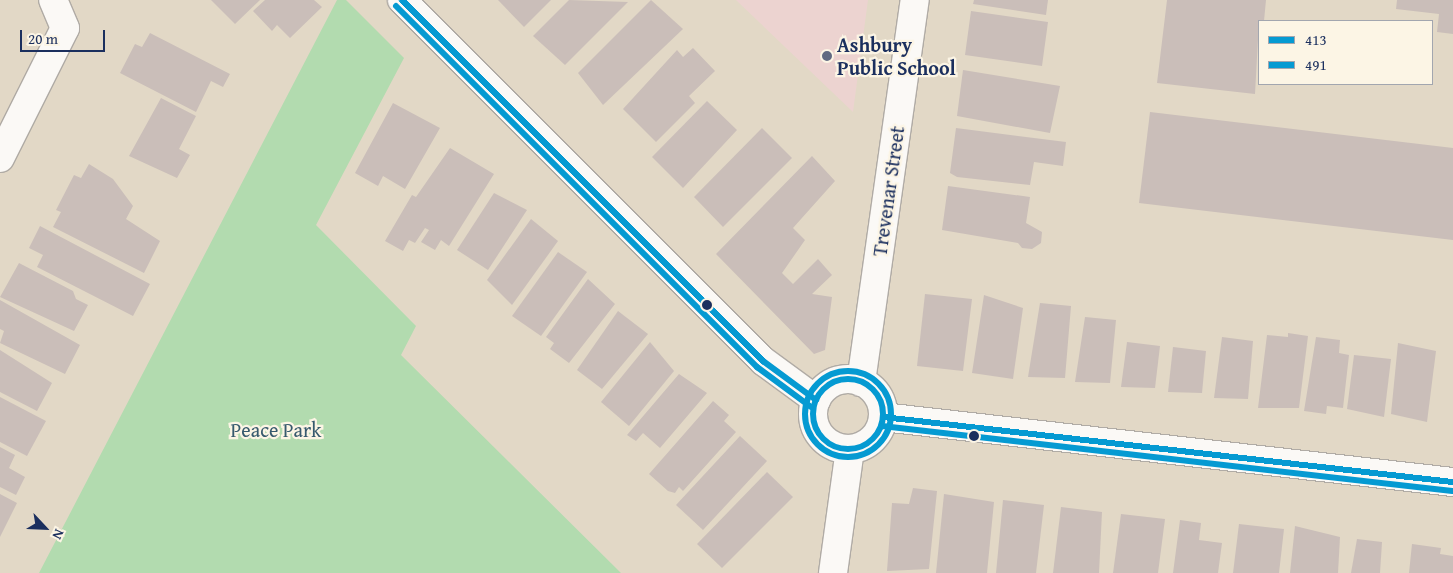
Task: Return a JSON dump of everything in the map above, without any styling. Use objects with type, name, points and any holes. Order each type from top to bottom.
[{"type":"main road","points":[[0,158],[65,28],[52,0]]},
{"type":"main road","points":[[402,0],[763,361],[816,400]]},
{"type":"main road","name":"Trevenar Street","points":[[861,382],[915,0]]},
{"type":"main road","points":[[861,382],[878,396],[883,417],[876,436],[850,449],[827,443],[819,434],[814,424],[816,400],[830,384],[861,382]]},
{"type":"main road","points":[[883,417],[1453,482]]},
{"type":"main road","points":[[833,573],[850,449]]},
{"type":"shaded area","name":"Ashbury Public School","points":[[736,0],[868,0],[853,112]]},
{"type":"green space","name":"Peace Park","points":[[337,0],[346,0],[404,58],[316,225],[416,326],[401,355],[621,573],[39,573]]},
{"type":"building","points":[[211,0],[260,0],[235,24]]},
{"type":"building","points":[[265,0],[314,0],[322,7],[290,38],[277,25],[272,31],[253,11]]},
{"type":"building","points":[[498,0],[551,0],[524,27]]},
{"type":"building","points":[[569,0],[628,2],[565,65],[533,36]]},
{"type":"building","points":[[651,0],[683,29],[603,105],[578,73]]},
{"type":"building","points":[[974,0],[1048,0],[1046,15],[973,4]]},
{"type":"building","points":[[1167,0],[1266,0],[1264,20],[1258,20],[1255,94],[1157,83]]},
{"type":"building","points":[[1397,0],[1453,0],[1453,34],[1437,32],[1439,14],[1396,9]]},
{"type":"building","points":[[971,11],[1048,22],[1042,66],[965,55]]},
{"type":"building","points":[[150,33],[230,74],[223,87],[211,81],[196,112],[120,73],[135,44],[142,47]]},
{"type":"building","points":[[693,48],[715,71],[689,96],[695,103],[656,142],[623,109],[677,50],[683,57]]},
{"type":"building","points":[[963,70],[1060,86],[1050,133],[957,116]]},
{"type":"building","points":[[161,98],[196,116],[179,149],[190,155],[177,178],[129,156]]},
{"type":"building","points":[[707,101],[737,130],[683,188],[652,157]]},
{"type":"building","points":[[393,103],[440,128],[405,189],[383,176],[378,186],[355,173]]},
{"type":"building","points":[[1150,112],[1453,148],[1453,240],[1139,203]]},
{"type":"building","points":[[762,128],[792,158],[723,227],[694,197]]},
{"type":"building","points":[[956,128],[1066,142],[1063,166],[1034,162],[1030,185],[957,177],[950,173]]},
{"type":"building","points":[[450,148],[494,174],[449,246],[441,240],[435,250],[421,242],[429,230],[425,228],[415,243],[409,240],[403,251],[385,241],[412,195],[416,197]]},
{"type":"building","points":[[812,156],[835,181],[793,228],[805,240],[782,273],[793,284],[818,259],[832,275],[812,294],[832,297],[825,350],[814,354],[716,254]]},
{"type":"building","points":[[89,164],[113,179],[133,206],[126,219],[160,241],[144,273],[53,227],[61,212],[56,210],[74,175],[81,178]]},
{"type":"building","points":[[948,186],[1030,197],[1026,223],[1042,232],[1041,243],[1032,249],[1022,248],[1018,243],[942,230]]},
{"type":"building","points":[[494,193],[527,210],[488,270],[457,250]]},
{"type":"building","points":[[531,219],[558,241],[512,305],[487,280]]},
{"type":"building","points":[[40,226],[150,284],[133,316],[37,267],[43,255],[29,248]]},
{"type":"building","points":[[558,252],[587,272],[541,336],[512,316]]},
{"type":"building","points":[[19,263],[73,291],[76,299],[88,305],[74,331],[0,297]]},
{"type":"building","points":[[588,279],[615,304],[569,363],[550,349],[554,343],[546,337]]},
{"type":"building","points":[[925,294],[972,299],[963,371],[917,366]]},
{"type":"building","points":[[984,295],[1023,308],[1013,379],[972,373]]},
{"type":"building","points":[[0,300],[80,345],[65,374],[0,343],[4,331],[0,329]]},
{"type":"building","points":[[1040,303],[1071,306],[1065,378],[1028,377]]},
{"type":"building","points":[[618,311],[648,334],[602,389],[577,370]]},
{"type":"building","points":[[1085,317],[1116,320],[1110,383],[1075,382]]},
{"type":"building","points":[[1288,333],[1308,336],[1299,408],[1258,408],[1267,335],[1288,337]]},
{"type":"building","points":[[1222,337],[1253,341],[1248,399],[1214,398]]},
{"type":"building","points":[[1316,337],[1340,340],[1339,353],[1349,355],[1343,408],[1327,406],[1326,414],[1304,411]]},
{"type":"building","points":[[650,342],[674,371],[629,426],[601,402]]},
{"type":"building","points":[[1127,342],[1160,346],[1155,388],[1121,387]]},
{"type":"building","points":[[1398,343],[1436,351],[1427,422],[1391,414]]},
{"type":"building","points":[[1173,347],[1206,351],[1202,393],[1168,392]]},
{"type":"building","points":[[0,350],[52,383],[37,411],[0,392]]},
{"type":"building","points":[[1354,355],[1391,359],[1384,417],[1347,409]]},
{"type":"building","points":[[679,374],[707,393],[660,448],[643,433],[636,441],[627,435]]},
{"type":"building","points":[[0,397],[46,421],[27,456],[0,442]]},
{"type":"building","points":[[713,401],[729,415],[724,421],[736,432],[683,491],[679,487],[675,493],[668,491],[649,474]]},
{"type":"building","points":[[740,436],[767,461],[703,530],[676,505]]},
{"type":"building","points":[[0,447],[15,455],[9,468],[25,477],[16,495],[0,487]]},
{"type":"building","points":[[767,472],[793,497],[722,568],[697,544]]},
{"type":"building","points":[[913,488],[937,491],[929,569],[887,571],[892,503],[909,504]]},
{"type":"building","points":[[0,494],[17,503],[0,537]]},
{"type":"building","points":[[944,494],[994,502],[987,573],[936,573]]},
{"type":"building","points":[[1003,500],[1044,505],[1036,573],[996,573]]},
{"type":"building","points":[[1061,507],[1102,512],[1099,573],[1053,573]]},
{"type":"building","points":[[1121,514],[1165,519],[1158,573],[1113,573]]},
{"type":"building","points":[[1180,520],[1201,523],[1199,540],[1222,543],[1218,573],[1173,573]]},
{"type":"building","points":[[1239,524],[1284,529],[1279,573],[1233,573]]},
{"type":"building","points":[[1295,526],[1340,537],[1338,573],[1290,573]]},
{"type":"building","points":[[1357,539],[1382,542],[1380,573],[1351,573]]},
{"type":"building","points":[[1412,544],[1441,548],[1440,554],[1453,556],[1453,573],[1409,573]]},
{"type":"transit line","name":"413","points":[[402,0],[763,361],[816,400]]},
{"type":"transit line","name":"491","points":[[396,6],[757,367],[811,407]]},
{"type":"transit line","name":"491","points":[[840,371],[856,371],[865,374],[879,383],[888,397],[891,414],[888,431],[879,445],[865,454],[856,457],[840,457],[824,450],[812,438],[805,422],[805,406],[812,390],[824,378],[840,371]]},
{"type":"transit line","name":"413","points":[[848,379],[867,385],[877,395],[883,414],[877,433],[867,443],[848,449],[829,443],[819,433],[813,414],[819,395],[829,385],[848,379]]},
{"type":"transit line","name":"413","points":[[883,417],[1453,482]]},
{"type":"transit line","name":"491","points":[[882,426],[1452,491]]},
{"type":"place","name":"Ashbury Public School","points":[[827,56]]}]
